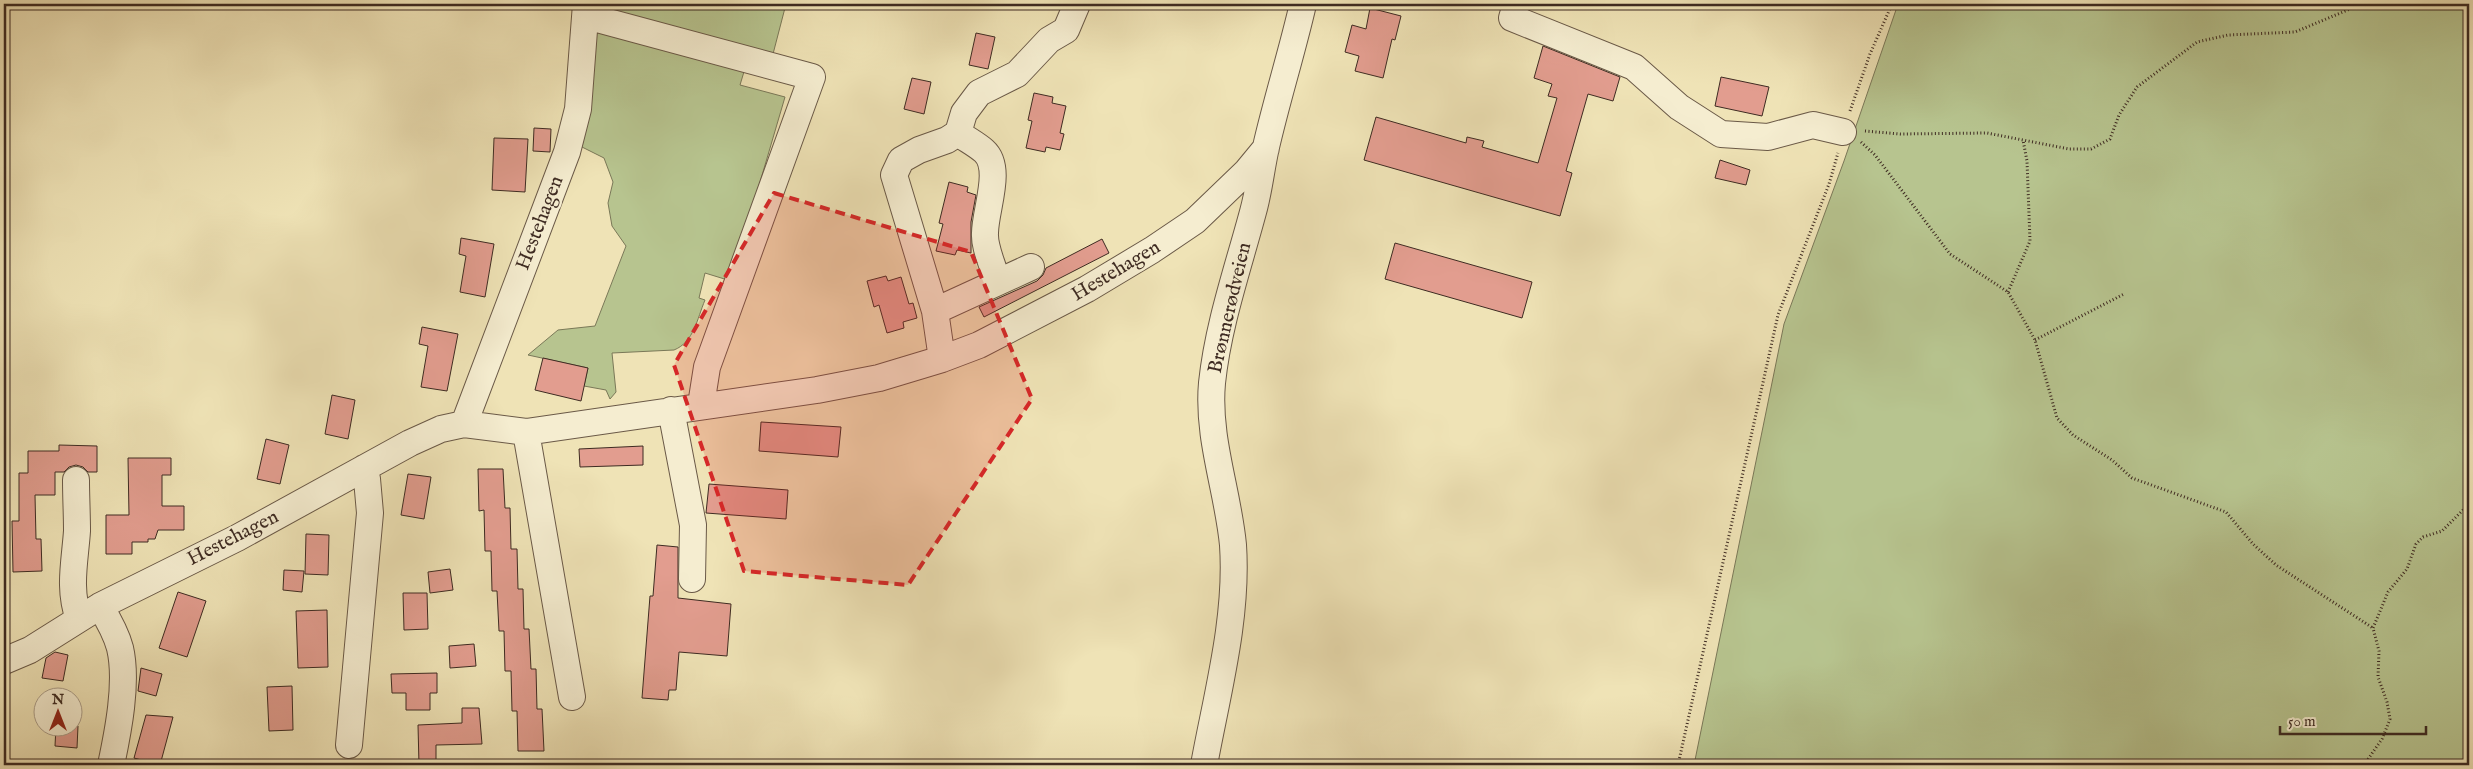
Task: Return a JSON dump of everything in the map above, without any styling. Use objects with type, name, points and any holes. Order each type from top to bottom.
[{"type":"street","points":[[942,359],[936,311],[894,175],[902,160],[919,150],[947,140],[958,133],[964,113],[979,93],[1017,74],[1050,40],[1066,30],[1078,4]]},
{"type":"street","name":"Brønnerødveien","points":[[1204,765],[1225,652],[1233,578],[1232,545],[1214,439],[1212,384],[1217,351],[1258,195],[1266,148],[1290,63],[1303,4]]},
{"type":"street","points":[[586,10],[812,77],[707,367],[700,405]]},
{"type":"street","name":"Hestehagen","points":[[464,424],[567,152],[578,109],[586,10]]},
{"type":"street","points":[[1514,11],[1634,67],[1679,107],[1721,134],[1768,138],[1813,125],[1844,131]]},
{"type":"street","points":[[958,133],[985,152],[993,167],[994,177],[986,209],[984,236],[997,282]]},
{"type":"street","name":"Hestehagen","points":[[4,662],[30,650],[90,612],[154,577],[237,538],[410,443],[441,429],[464,424],[526,432],[700,405],[817,390],[879,378],[942,359],[980,345],[1020,326],[1152,250],[1195,221],[1247,172],[1266,148]]},
{"type":"street","points":[[936,311],[1031,267]]},
{"type":"street","points":[[671,410],[693,525],[692,579]]},
{"type":"street","points":[[526,432],[572,697]]},
{"type":"street","points":[[349,745],[370,513],[368,479],[364,468]]},
{"type":"street","points":[[76,480],[77,531],[73,554],[72,599],[90,612],[118,642],[122,667],[116,739],[111,765]]},
{"type":"path","points":[[1678,765],[1778,315],[1829,184],[1844,131],[1870,54],[1892,4]]},
{"type":"path","points":[[1844,131],[1900,134],[1986,133],[2069,149],[2091,149],[2110,139],[2119,115],[2137,88],[2197,42],[2228,36],[2295,32],[2362,4]]},
{"type":"path","points":[[1844,131],[1868,148],[1950,254],[2008,292],[2035,340],[2057,418],[2073,435],[2112,460],[2132,478],[2226,512],[2253,544],[2276,565],[2373,628]]},
{"type":"path","points":[[2008,292],[2030,241],[2027,161],[2023,140]]},
{"type":"path","points":[[2035,340],[2124,294]]},
{"type":"path","points":[[2364,765],[2382,739],[2390,719],[2387,702],[2378,677],[2378,651],[2373,628],[2388,592],[2407,569],[2416,544],[2423,537],[2442,531],[2469,504]]},
{"type":"highlighted area","points":[[774,193],[971,252],[1032,399],[908,585],[744,571],[674,365]]},
{"type":"green space","points":[[592,4],[786,4],[773,54],[768,56]]},
{"type":"green space","points":[[1898,4],[2469,4],[2469,765],[1694,765],[1784,324],[1844,161]]},
{"type":"green space","points":[[603,31],[746,65],[740,85],[785,97],[731,281],[705,273],[699,298],[705,300],[694,329],[681,346],[674,350],[612,353],[616,392],[610,399],[606,390],[584,386],[588,368],[528,355],[558,330],[595,326],[626,246],[612,226],[608,203],[613,182],[604,158],[574,143],[593,33]]},
{"type":"building","points":[[1370,8],[1401,16],[1395,40],[1392,39],[1383,78],[1355,71],[1359,56],[1345,52],[1352,25],[1366,29]]},
{"type":"building","points":[[976,33],[995,37],[988,69],[969,65]]},
{"type":"building","points":[[1543,46],[1620,77],[1613,101],[1588,94],[1566,171],[1572,173],[1560,216],[1364,160],[1376,117],[1466,143],[1467,137],[1484,141],[1482,147],[1538,163],[1557,98],[1548,96],[1552,84],[1534,78]]},
{"type":"building","points":[[1721,77],[1769,87],[1762,116],[1715,106]]},
{"type":"building","points":[[912,78],[931,82],[924,114],[904,109]]},
{"type":"building","points":[[1034,93],[1053,97],[1052,103],[1066,106],[1060,133],[1064,134],[1060,150],[1046,147],[1045,152],[1026,148],[1032,121],[1028,120]]},
{"type":"building","points":[[534,128],[551,129],[550,152],[533,151]]},
{"type":"building","points":[[494,138],[528,139],[525,192],[492,190]]},
{"type":"building","points":[[1720,160],[1750,170],[1746,185],[1715,178]]},
{"type":"building","points":[[949,182],[968,187],[967,192],[976,195],[971,222],[971,253],[957,250],[955,255],[936,251],[943,224],[939,223]]},
{"type":"building","points":[[461,238],[494,244],[485,297],[460,292],[466,256],[459,254]]},
{"type":"building","points":[[1102,239],[1109,253],[984,317],[979,307],[1037,281],[1043,275],[1046,268]]},
{"type":"building","points":[[1395,243],[1532,282],[1522,318],[1385,279]]},
{"type":"building","points":[[886,276],[888,281],[901,277],[909,304],[913,303],[917,318],[903,322],[904,328],[887,333],[879,305],[874,307],[867,281]]},
{"type":"building","points":[[422,327],[458,334],[447,391],[421,387],[428,346],[419,344]]},
{"type":"building","points":[[543,358],[588,368],[581,401],[535,390]]},
{"type":"building","points":[[332,395],[355,400],[348,439],[325,434]]},
{"type":"building","points":[[761,422],[841,427],[838,457],[759,451]]},
{"type":"building","points":[[266,439],[289,445],[280,484],[257,479]]},
{"type":"building","points":[[59,445],[97,446],[97,472],[88,472],[83,467],[76,465],[69,467],[64,472],[55,472],[55,495],[35,495],[36,539],[41,539],[42,571],[13,572],[12,521],[19,521],[19,473],[28,473],[28,451],[59,451]]},
{"type":"building","points":[[643,446],[643,465],[580,467],[579,449]]},
{"type":"building","points":[[128,458],[171,458],[171,475],[162,475],[162,506],[184,506],[184,530],[158,530],[155,539],[148,539],[148,542],[132,542],[132,554],[106,554],[106,515],[129,515]]},
{"type":"building","points":[[478,469],[503,469],[505,508],[510,508],[511,549],[517,549],[518,589],[523,589],[524,629],[529,629],[531,669],[536,669],[537,709],[542,709],[544,751],[518,751],[517,711],[512,711],[511,671],[505,671],[504,631],[499,631],[497,591],[492,591],[491,551],[485,551],[484,510],[479,511]]},
{"type":"building","points":[[408,474],[431,477],[424,519],[401,515]]},
{"type":"building","points":[[709,484],[788,490],[786,519],[706,513]]},
{"type":"building","points":[[306,534],[329,535],[328,575],[305,574]]},
{"type":"building","points":[[657,545],[678,547],[678,598],[731,604],[727,656],[679,652],[676,690],[669,690],[668,700],[642,698],[650,596],[653,596]]},
{"type":"building","points":[[450,569],[453,590],[430,593],[428,572]]},
{"type":"building","points":[[284,570],[304,571],[302,592],[283,590]]},
{"type":"building","points":[[178,592],[206,601],[187,657],[159,648]]},
{"type":"building","points":[[403,593],[427,593],[428,629],[404,630]]},
{"type":"building","points":[[327,610],[328,667],[298,668],[296,611]]},
{"type":"building","points":[[474,644],[476,666],[450,668],[449,646]]},
{"type":"building","points":[[55,652],[68,655],[63,681],[42,678],[46,658]]},
{"type":"building","points":[[141,668],[162,674],[156,696],[138,691]]},
{"type":"building","points":[[437,673],[437,693],[430,693],[430,710],[406,710],[406,693],[392,693],[391,674]]},
{"type":"building","points":[[292,686],[293,730],[269,731],[267,687]]},
{"type":"building","points":[[462,708],[479,708],[482,744],[436,745],[436,765],[419,765],[418,725],[462,723]]},
{"type":"building","points":[[146,715],[173,717],[160,765],[134,758]]},
{"type":"building","points":[[56,736],[78,736],[77,748],[55,746]]}]
